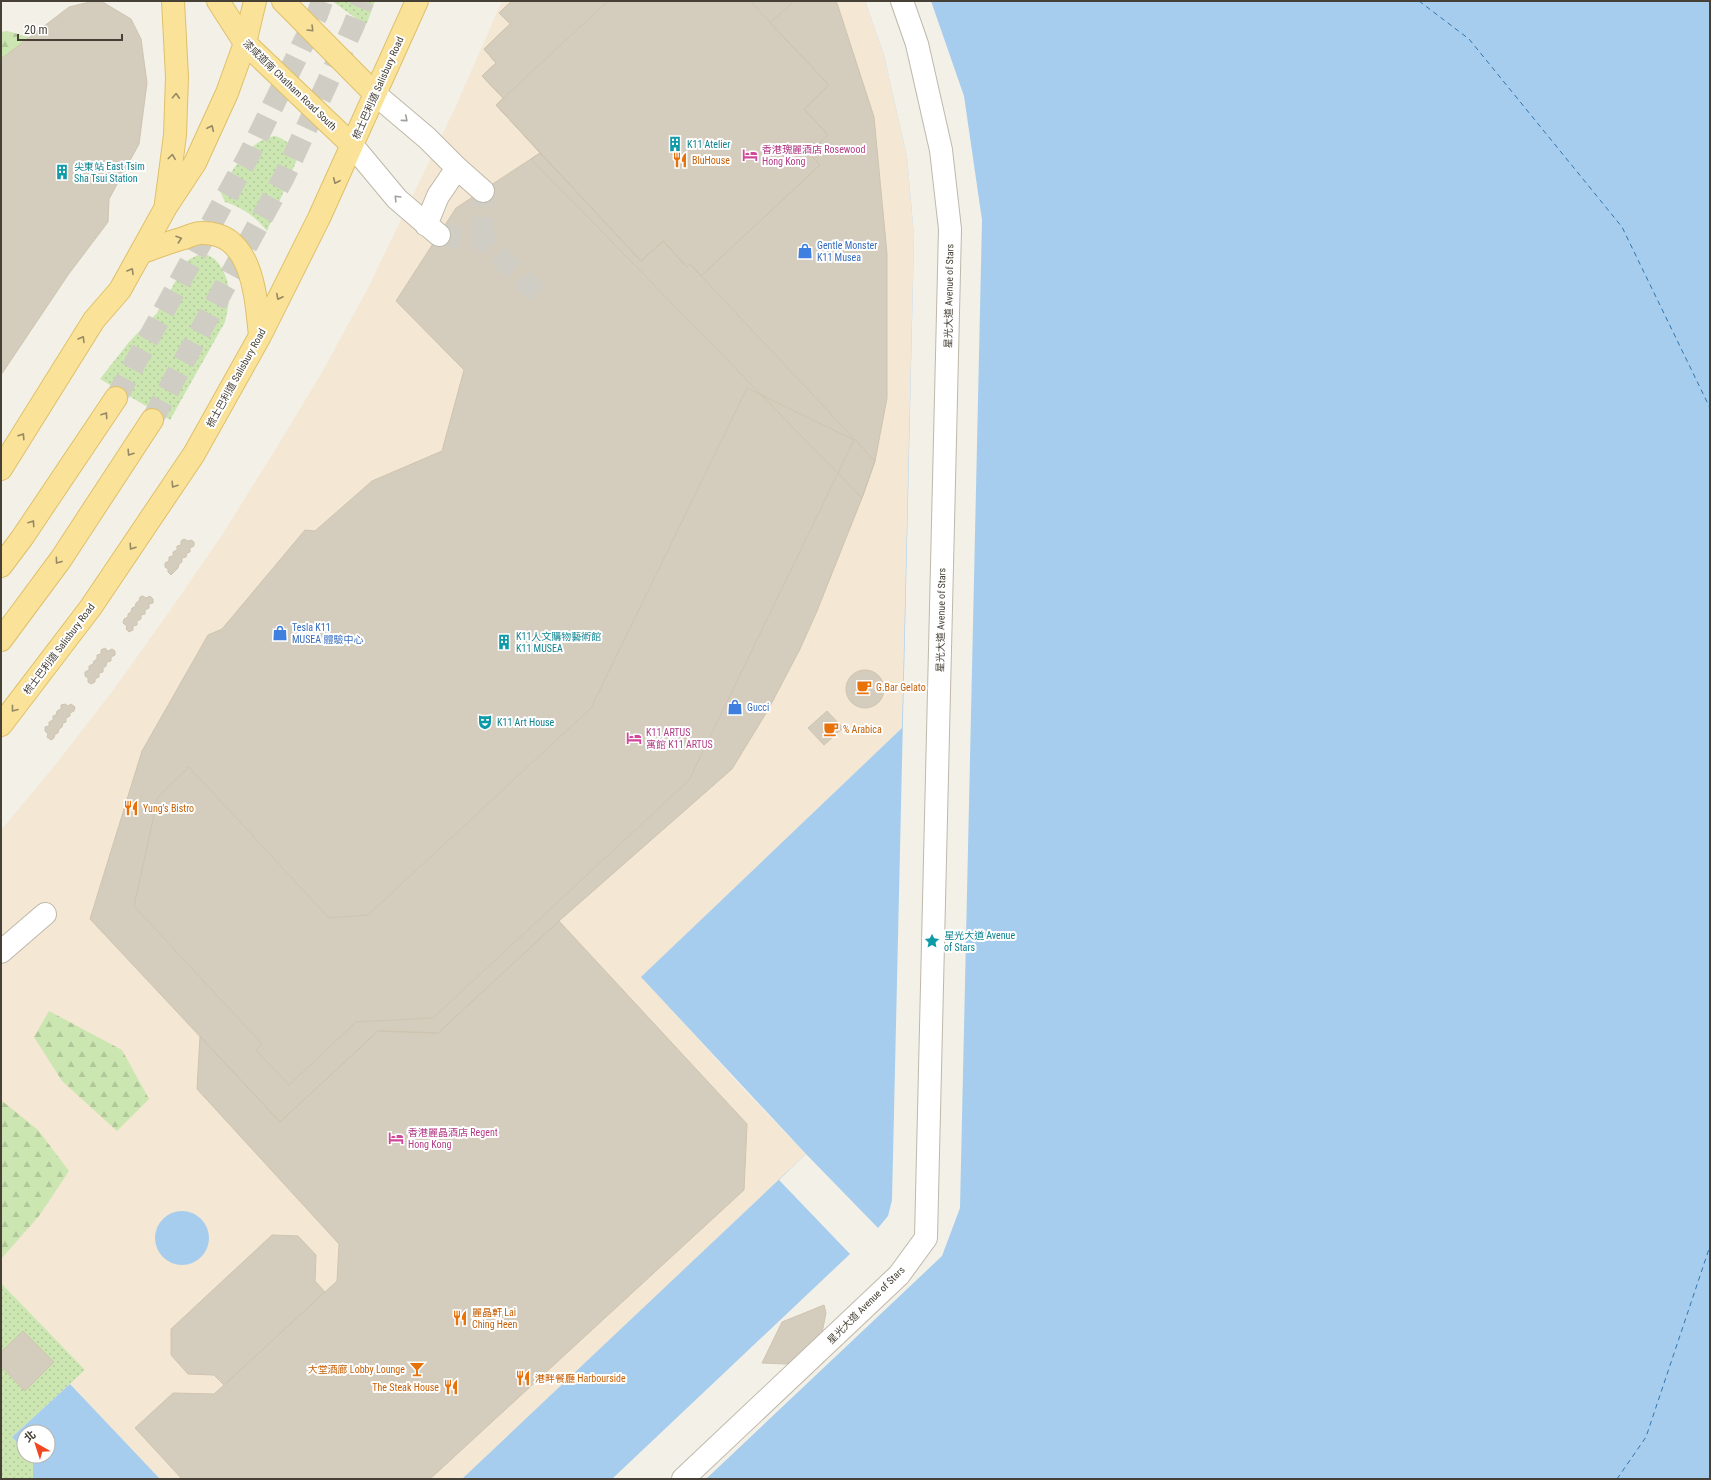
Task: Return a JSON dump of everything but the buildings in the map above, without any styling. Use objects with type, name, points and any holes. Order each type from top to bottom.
[{"type":"main road","points":[[166,208],[174,135],[177,77],[173,1]]},
{"type":"main road","name":"漆咸道南 Chatham Road South","points":[[218,1],[245,43],[352,145]]},
{"type":"main road","points":[[1,469],[94,320],[120,290],[166,208],[195,163],[227,93],[245,43],[255,1]]},
{"type":"main road","points":[[283,1],[375,94]]},
{"type":"main road","name":"梳士巴利道 Salisbury Road","points":[[1,725],[87,613],[194,454],[260,336],[315,225],[417,1]]},
{"type":"main road","points":[[142,252],[200,232],[216,234],[232,242],[244,256],[250,275],[257,309],[260,336]]},
{"type":"main road","points":[[1,566],[22,538],[116,398]]},
{"type":"main road","points":[[1,640],[60,558],[152,420]]},
{"type":"street","name":"星光大道 Avenue of Stars","points":[[683,1479],[899,1275],[926,1238],[950,229],[942,150],[917,44],[902,1]]},
{"type":"street","points":[[375,94],[427,138],[456,168],[483,191]]},
{"type":"street","points":[[352,145],[397,199],[432,230],[438,196],[456,168]]},
{"type":"street","points":[[1,952],[45,914]]},
{"type":"shaded area","points":[[502,1],[865,1],[884,55],[907,157],[914,236],[902,728],[642,977],[746,1092],[806,1154],[463,1479],[160,1479],[70,1384],[85,1370],[1,1283],[1,830],[56,764],[114,689],[169,612],[222,535],[321,374],[367,290],[456,106]]},
{"type":"green space","points":[[332,1],[375,1],[367,23],[364,24]]},
{"type":"green space","points":[[7,31],[59,45],[1,81],[1,32]]},
{"type":"green space","points":[[274,136],[281,138],[289,144],[295,150],[298,157],[267,231],[248,213],[225,202],[220,191],[236,166],[249,150],[256,144]]},
{"type":"green space","points":[[200,254],[212,257],[225,273],[229,297],[228,308],[225,322],[170,420],[100,379],[129,342],[157,313],[188,260]]},
{"type":"green space","points":[[49,1011],[122,1050],[149,1099],[117,1131],[62,1081],[34,1037]]},
{"type":"green space","points":[[1,1100],[38,1130],[69,1171],[39,1216],[1,1259]]},
{"type":"green space","points":[[1,1283],[85,1370],[26,1424],[16,1424],[16,1433],[12,1437],[16,1441],[16,1464],[33,1464],[33,1479],[1,1479]]},
{"type":"water","points":[[865,1],[1710,1],[1710,1479],[462,1479],[806,1154],[641,977],[902,728],[914,236],[907,157],[884,55]]},
{"type":"water","points":[[177,1211],[187,1211],[201,1219],[207,1228],[209,1238],[207,1248],[201,1257],[187,1265],[177,1265],[167,1260],[160,1253],[155,1243],[155,1233],[160,1223],[167,1216]]},
{"type":"water","points":[[70,1384],[160,1479],[33,1479],[33,1464],[56,1464],[56,1424],[26,1424]]},
{"type":"water","points":[[16,1433],[16,1441],[12,1437]]},
{"type":"pier","name":"星光大道 Avenue of Stars","points":[[865,1],[931,1],[964,96],[982,220],[960,1208],[942,1256],[706,1479],[612,1479],[850,1254],[779,1180],[806,1154],[878,1228],[888,1216],[892,1200],[914,236],[907,157],[884,55]]},
{"type":"ferry route","points":[[1419,1],[1469,39],[1622,227],[1710,408]]},
{"type":"ferry route","points":[[1617,1479],[1646,1437],[1710,1246]]},
{"type":"tunnel","points":[[116,398],[248,157],[317,15],[322,1]]},
{"type":"tunnel","points":[[152,420],[284,177],[353,27],[363,1]]},
{"type":"tunnel","points":[[483,191],[483,239]]},
{"type":"tunnel","points":[[439,235],[483,239],[545,302]]},
{"type":"place","name":"K11 Atelier","points":[[675,144]]},
{"type":"place","name":"香港瑰麗酒店 Rosewood Hong Kong","points":[[750,155]]},
{"type":"place","name":"BluHouse","points":[[680,160]]},
{"type":"place","name":"尖東站 East Tsim Sha Tsui Station","points":[[62,172]]},
{"type":"place","name":"Gentle Monster K11 Musea","points":[[805,251]]},
{"type":"place","name":"Tesla K11 MUSEA 體驗中心","points":[[280,633]]},
{"type":"place","name":"K11人文購物藝術館 K11 MUSEA","points":[[504,642]]},
{"type":"place","name":"G.Bar Gelato","points":[[864,687]]},
{"type":"place","name":"Gucci","points":[[735,707]]},
{"type":"place","name":"K11 Art House","points":[[485,722]]},
{"type":"place","name":"% Arabica","points":[[831,729]]},
{"type":"place","name":"K11 ARTUS 寓館 K11 ARTUS","points":[[634,738]]},
{"type":"place","name":"Yung's Bistro","points":[[131,808]]},
{"type":"place","name":"星光大道 Avenue of Stars","points":[[932,941]]},
{"type":"place","name":"香港麗晶酒店 Regent Hong Kong","points":[[396,1138]]},
{"type":"place","name":"麗晶軒 Lai Ching Heen","points":[[460,1318]]},
{"type":"place","name":"大堂酒廊 Lobby Lounge","points":[[417,1369]]},
{"type":"place","name":"港畔餐廳 Harbourside","points":[[523,1378]]},
{"type":"place","name":"The Steak House","points":[[451,1387]]}]
